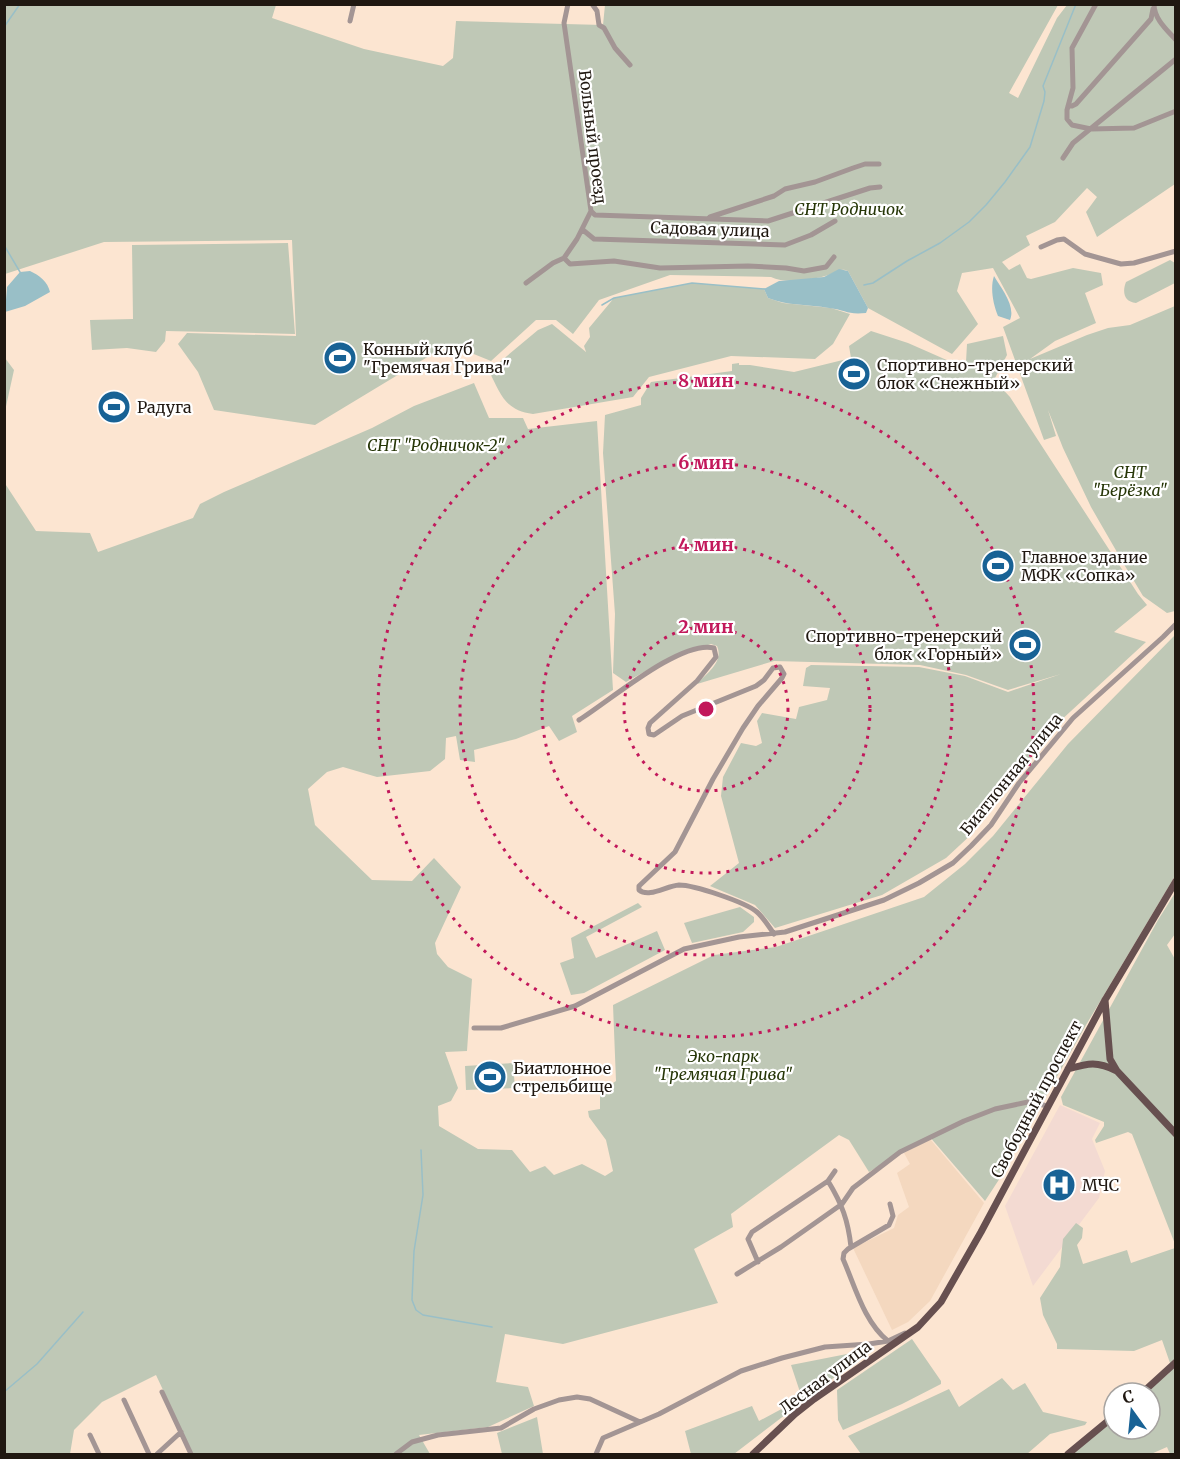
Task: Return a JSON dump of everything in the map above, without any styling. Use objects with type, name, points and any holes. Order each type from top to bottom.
[{"type":"main road","name":"Свободный проспект","points":[[918,1327],[941,1302],[1105,1000],[1176,881]]},
{"type":"main road","points":[[1105,1000],[1109,1055],[1118,1071],[1176,1134]]},
{"type":"main road","points":[[1068,1069],[1091,1063],[1104,1064],[1118,1071]]},
{"type":"main road","name":"Лесная улица","points":[[753,1455],[814,1399],[918,1327]]},
{"type":"main road","points":[[1155,1381],[1176,1362]]},
{"type":"main road","points":[[1068,1455],[1102,1426]]},
{"type":"street","points":[[350,21],[354,4]]},
{"type":"street","name":"Вольный проезд","points":[[526,283],[553,263],[564,258],[583,230],[591,211],[564,23],[568,4]]},
{"type":"street","points":[[592,4],[597,11],[599,25],[604,28],[615,48],[630,65]]},
{"type":"street","points":[[1096,4],[1072,48],[1073,88],[1067,119],[1072,125],[1091,129],[1134,128],[1176,111]]},
{"type":"street","points":[[1068,106],[1076,104],[1151,19],[1154,7]]},
{"type":"street","points":[[1154,7],[1164,28],[1176,40]]},
{"type":"street","points":[[1063,158],[1072,143],[1176,59]]},
{"type":"street","points":[[705,219],[774,196],[785,189],[815,182],[865,164],[879,164]]},
{"type":"street","points":[[591,211],[595,215],[768,221],[880,186]]},
{"type":"street","name":"Садовая улица","points":[[583,230],[594,239],[785,245],[811,235],[835,221]]},
{"type":"street","points":[[1041,247],[1064,239],[1086,254],[1121,264],[1134,263],[1176,251]]},
{"type":"street","points":[[564,258],[570,264],[614,261],[660,268],[748,266],[786,268],[804,272],[826,267],[834,257]]},
{"type":"street","name":"Биатлонная улица","points":[[474,1028],[501,1028],[575,1006],[684,949],[739,937],[774,934],[884,900],[919,883],[953,863],[991,825],[1019,783],[1073,718],[1176,624]]},
{"type":"street","points":[[579,720],[639,677],[669,660],[702,648],[714,648],[716,657],[697,681],[650,723],[649,734],[654,735],[682,716],[756,686],[776,666],[782,669],[784,674],[782,678],[743,728],[675,852],[639,886],[639,890],[649,894],[672,886],[698,888],[748,906],[758,913],[774,934]]},
{"type":"street","points":[[737,1274],[842,1204],[853,1188],[900,1152],[964,1121],[995,1109],[1028,1102],[1048,1106]]},
{"type":"street","points":[[758,1262],[748,1239],[752,1232],[828,1181],[835,1171]]},
{"type":"street","points":[[828,1181],[842,1204],[849,1224],[851,1247]]},
{"type":"street","points":[[888,1341],[868,1317],[843,1259],[844,1253],[851,1247],[889,1225],[892,1216],[890,1204]]},
{"type":"street","points":[[596,1455],[603,1437],[640,1422],[749,1368],[825,1347],[888,1341],[918,1327]]},
{"type":"street","points":[[162,1392],[191,1455]]},
{"type":"street","points":[[396,1455],[411,1442],[501,1428],[534,1409],[559,1400],[577,1397],[590,1399],[640,1422]]},
{"type":"street","points":[[124,1400],[148,1455]]},
{"type":"street","points":[[157,1455],[181,1432]]},
{"type":"street","points":[[90,1435],[99,1455]]},
{"type":"shaded area","name":"МЧС","points":[[1060,1105],[1100,1123],[1092,1139],[1105,1171],[1099,1198],[1033,1286],[1005,1206]]},
{"type":"shaded area","points":[[930,1139],[984,1203],[930,1301],[908,1322],[892,1330],[853,1248],[894,1228],[898,1215],[909,1207],[897,1173],[910,1164],[904,1153]]},
{"type":"green space","points":[[4,5],[276,5],[272,18],[364,49],[443,66],[453,58],[456,21],[603,25],[605,5],[1058,5],[1009,93],[1018,98],[1057,18],[1067,5],[1175,5],[1175,184],[1097,237],[1086,212],[1097,197],[1087,188],[1055,222],[1026,236],[1030,245],[1002,262],[1009,270],[1020,264],[1027,278],[1031,279],[1073,268],[1101,273],[1103,285],[1085,293],[1096,323],[1055,341],[1030,359],[1087,335],[1108,328],[1130,325],[1175,306],[1175,611],[1167,613],[1143,596],[1091,507],[1048,410],[1056,436],[1044,440],[1003,327],[1020,318],[993,268],[962,273],[957,291],[978,324],[952,354],[868,308],[848,271],[845,270],[798,281],[771,277],[670,275],[599,300],[573,334],[556,320],[536,320],[491,361],[449,344],[315,425],[214,410],[198,372],[178,344],[187,333],[296,336],[292,240],[104,242],[5,274]]},
{"type":"green space","points":[[288,243],[295,334],[166,331],[165,341],[156,352],[127,348],[92,350],[90,320],[133,319],[132,245]]},
{"type":"green space","points":[[1170,260],[1175,263],[1175,283],[1136,303],[1127,299],[1124,293],[1126,282]]},
{"type":"green space","points":[[692,283],[764,289],[768,298],[783,303],[831,308],[850,314],[833,344],[815,359],[731,356],[649,377],[633,397],[533,414],[516,409],[500,393],[489,371],[538,330],[552,324],[586,352],[584,346],[590,337],[589,328],[614,298]]},
{"type":"green space","points":[[871,331],[908,343],[958,365],[966,362],[967,344],[1003,336],[1007,355],[994,380],[1010,397],[1147,605],[1114,632],[1146,642],[1058,723],[974,832],[946,858],[882,895],[775,928],[755,905],[710,886],[739,863],[721,796],[723,777],[741,743],[756,746],[762,743],[757,721],[762,713],[796,719],[799,707],[827,700],[830,688],[803,686],[806,668],[811,665],[919,667],[965,676],[1008,692],[1061,674],[1008,690],[966,675],[920,665],[774,661],[697,684],[713,667],[718,657],[717,646],[711,644],[660,663],[626,682],[613,673],[615,614],[603,453],[605,415],[641,405],[641,398],[651,382],[732,371],[732,364],[739,363],[739,365],[794,372],[851,358],[849,346]]},
{"type":"green space","points":[[5,358],[14,370],[5,411]]},
{"type":"green space","points":[[474,383],[489,418],[523,418],[528,429],[597,421],[613,690],[572,716],[577,732],[559,741],[549,726],[516,739],[474,750],[475,762],[460,760],[456,736],[446,738],[445,759],[430,771],[377,777],[343,767],[327,772],[308,789],[315,825],[372,880],[412,881],[434,858],[461,887],[435,943],[437,954],[448,967],[472,979],[467,1051],[445,1052],[458,1088],[451,1101],[438,1106],[439,1126],[478,1149],[512,1150],[530,1172],[545,1166],[554,1175],[582,1164],[605,1176],[613,1171],[606,1140],[589,1117],[588,1111],[600,1109],[600,1092],[616,1081],[613,1005],[714,955],[776,947],[924,897],[965,864],[993,836],[1068,744],[1175,635],[1175,876],[985,1201],[929,1136],[869,1172],[849,1140],[839,1135],[731,1214],[733,1227],[694,1249],[718,1303],[563,1344],[505,1334],[496,1382],[528,1387],[534,1406],[488,1427],[419,1435],[430,1454],[193,1454],[156,1375],[102,1402],[74,1430],[70,1454],[5,1454],[4,482],[36,531],[90,533],[98,552],[193,518],[200,504],[224,492],[372,428],[414,406]]},
{"type":"green space","points":[[1175,893],[1175,934],[1167,945],[1176,961],[1175,1244],[1132,1134],[1128,1132],[1096,1143],[1095,1140],[1104,1122],[1063,1105],[1061,1097]]},
{"type":"green space","points":[[638,903],[642,907],[586,937],[596,958],[657,931],[665,950],[584,993],[571,995],[560,963],[574,958],[571,938]]},
{"type":"green space","points":[[740,907],[754,917],[754,922],[743,932],[692,943],[684,923]]},
{"type":"green space","name":"Биатлонное стрельбище","points":[[513,1063],[515,1088],[466,1090],[465,1066]]},
{"type":"green space","points":[[1076,1223],[1083,1228],[1082,1238],[1077,1245],[1083,1264],[1127,1250],[1131,1263],[1175,1248],[1175,1454],[1170,1454],[1167,1447],[1151,1454],[1073,1454],[1102,1429],[1102,1441],[1162,1441],[1162,1381],[1159,1381],[1169,1373],[1170,1363],[1162,1340],[1134,1351],[1057,1349],[1057,1344],[1043,1315],[1040,1298],[1060,1267],[1063,1239]]},
{"type":"green space","points":[[912,1339],[941,1384],[843,1430],[838,1420],[837,1390]]},
{"type":"green space","points":[[852,1353],[853,1363],[734,1454],[691,1454],[685,1431],[752,1406],[759,1421],[802,1398],[791,1365]]},
{"type":"green space","points":[[1002,1378],[1013,1390],[1025,1383],[1043,1412],[1087,1422],[1085,1425],[1050,1434],[1027,1454],[861,1454],[848,1436],[949,1389],[959,1407]]},
{"type":"green space","points":[[537,1417],[543,1454],[502,1454],[497,1433]]},
{"type":"water","points":[[839,269],[848,271],[868,308],[866,313],[850,313],[783,302],[768,298],[764,289],[779,281],[824,277]]},
{"type":"water","points":[[30,271],[43,279],[50,292],[25,306],[5,312],[7,287],[20,272]]},
{"type":"water","points":[[994,276],[1009,303],[1010,320],[998,316],[996,311],[992,291]]},
{"type":"waterway","points":[[4,27],[20,4]]},
{"type":"waterway","points":[[864,285],[873,283],[940,243],[969,222],[1005,182],[1030,147],[1044,101],[1043,86],[1076,4]]},
{"type":"waterway","points":[[4,245],[20,272]]},
{"type":"waterway","points":[[602,305],[614,298],[692,283],[765,289]]},
{"type":"waterway","points":[[421,1150],[423,1195],[414,1251],[412,1300],[416,1310],[423,1315],[492,1327]]},
{"type":"waterway","points":[[4,1392],[37,1364],[83,1312]]},
{"type":"place","name":"Конный клуб \"Гремячая Грива\"","points":[[340,358]]},
{"type":"place","name":"Спортивно-тренерский блок «Снежный»","points":[[854,374]]},
{"type":"place","name":"Радуга","points":[[114,407]]},
{"type":"place","name":"Главное здание МФК «Сопка»","points":[[998,566]]},
{"type":"place","name":"Спортивно-тренерский блок «Горный»","points":[[1025,645]]},
{"type":"place","name":"Биатлонное стрельбище","points":[[490,1077]]},
{"type":"place","name":"МЧС","points":[[1059,1185]]},
{"type":"park label","name":"СНТ Родничок","points":[[849,209]]},
{"type":"park label","name":"СНТ \"Родничок-2\"","points":[[436,445]]},
{"type":"park label","name":"СНТ \"Берёзка\"","points":[[1130,481]]},
{"type":"park label","name":"Эко-парк \"Гремячая Грива\"","points":[[723,1065]]}]
